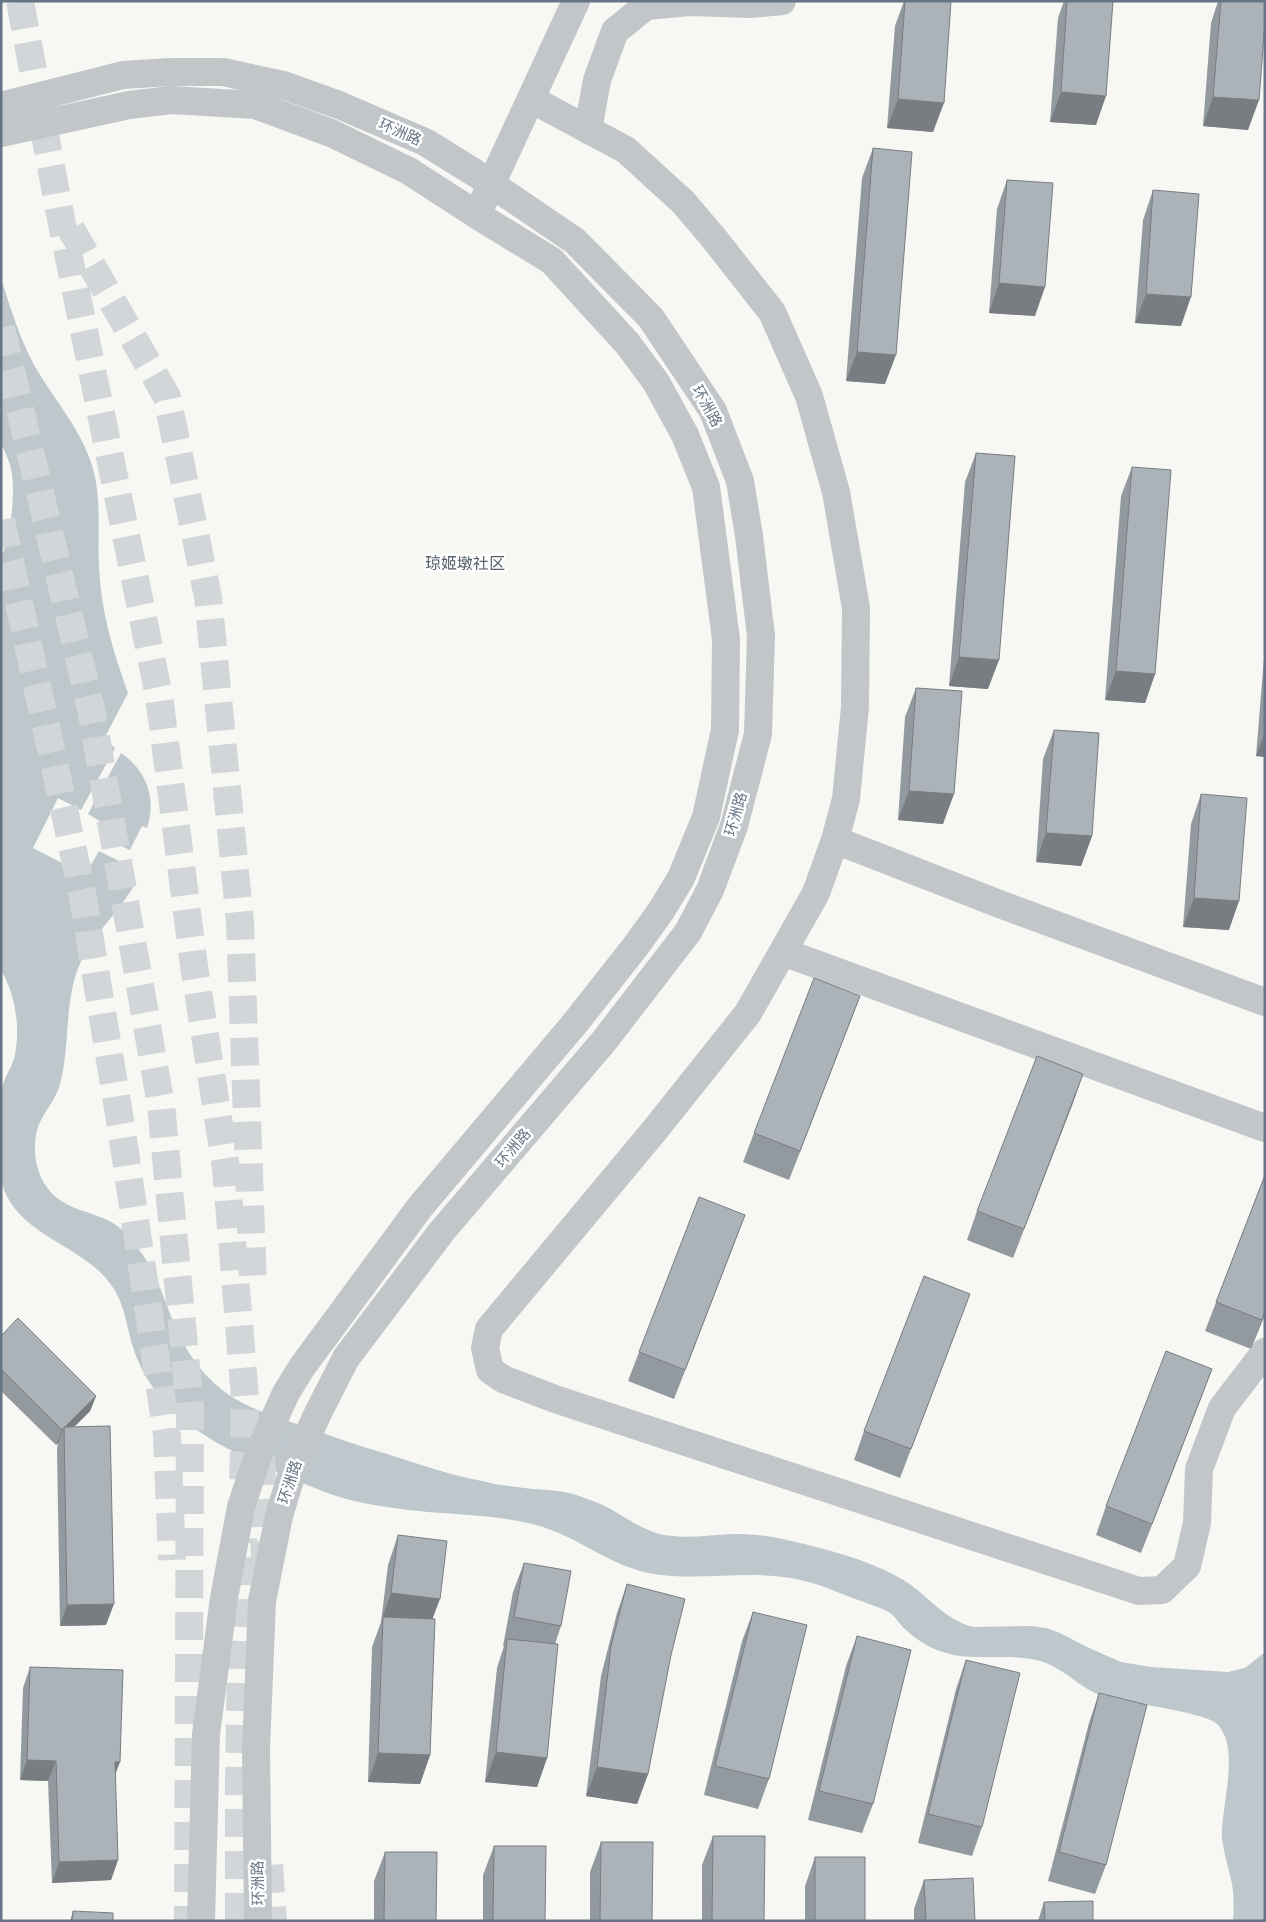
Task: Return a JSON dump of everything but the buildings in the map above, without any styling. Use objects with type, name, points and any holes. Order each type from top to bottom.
[{"type":"street","points":[[476,215],[576,1]]},
{"type":"street","points":[[588,130],[597,80],[615,31],[646,6],[690,2],[750,4],[782,1]]},
{"type":"street","name":"环洲路","points":[[1,106],[123,75],[170,72],[223,72],[282,85],[340,105],[425,142],[492,183],[574,241],[651,318],[713,411],[740,482],[749,536],[761,636],[758,734],[734,826],[710,890],[688,932],[604,1041],[430,1247],[346,1358],[295,1463],[279,1516],[262,1601],[256,1749],[258,1921]]},
{"type":"street","points":[[531,99],[626,150],[683,202],[772,312],[809,396],[836,492],[856,608],[855,707],[846,799],[836,840],[816,893],[748,1013],[654,1131],[489,1329],[485,1348],[490,1370],[503,1379],[555,1400],[1139,1591],[1162,1590],[1187,1566],[1197,1523],[1198,1469],[1222,1408],[1265,1352]]},
{"type":"street","name":"环洲路","points":[[1,133],[129,105],[172,100],[255,105],[331,133],[410,171],[476,215],[552,261],[627,343],[656,382],[685,435],[706,487],[726,639],[725,730],[706,817],[681,878],[661,911],[576,1022],[420,1208],[302,1367],[286,1393],[260,1450],[241,1507],[224,1598],[206,1734],[201,1921]]},
{"type":"street","points":[[836,840],[1002,905],[1265,1002]]},
{"type":"street","points":[[783,952],[1265,1128]]},
{"type":"shaded area","points":[[1,278],[28,353],[82,441],[93,469],[98,506],[99,567],[102,600],[113,647],[128,693],[104,739],[115,748],[81,810],[58,798],[33,848],[85,875],[99,851],[123,863],[117,876],[135,884],[88,949],[76,974],[72,990],[60,1084],[55,1097],[40,1122],[35,1141],[36,1160],[44,1183],[59,1200],[107,1220],[126,1234],[146,1259],[159,1285],[180,1337],[199,1367],[211,1380],[232,1397],[268,1414],[356,1445],[458,1476],[491,1483],[573,1494],[603,1505],[640,1526],[664,1535],[682,1537],[748,1534],[784,1539],[846,1555],[898,1577],[943,1612],[974,1627],[1030,1626],[1046,1628],[1121,1662],[1151,1667],[1228,1672],[1245,1668],[1265,1652],[1265,1921],[1233,1921],[1233,1889],[1222,1839],[1228,1778],[1228,1747],[1224,1733],[1216,1723],[1208,1719],[1099,1695],[1047,1663],[1036,1660],[1016,1657],[974,1657],[954,1655],[940,1651],[917,1639],[887,1611],[809,1582],[789,1578],[751,1575],[693,1577],[654,1574],[623,1565],[551,1530],[520,1521],[408,1510],[336,1496],[297,1481],[218,1444],[190,1425],[155,1390],[142,1369],[132,1345],[122,1306],[109,1282],[97,1269],[50,1238],[21,1215],[10,1201],[1,1180],[2,1090],[14,1059],[17,1025],[14,1002],[1,970],[1,558],[10,527],[13,483],[8,458],[1,444]]},
{"type":"shaded area","points":[[121,753],[130,760],[143,776],[150,796],[151,806],[147,828],[142,826],[130,850],[103,837],[108,826],[88,814]]},
{"type":"tunnel","points":[[20,1],[59,209],[159,696],[194,966],[226,1168],[245,1397],[243,1493]]},
{"type":"tunnel","points":[[71,229],[167,397],[208,597],[240,922],[253,1285]]},
{"type":"tunnel","points":[[1,328],[91,709],[161,1105],[190,1408],[188,1921]]},
{"type":"tunnel","points":[[1,520],[82,892],[121,1126],[167,1435],[172,1560]]},
{"type":"tunnel","points":[[261,1457],[265,1559]]},
{"type":"tunnel","points":[[239,1921],[243,1538]]},
{"type":"tunnel","points":[[269,1865],[273,1921]]},
{"type":"district","name":"琼姬墩社区","points":[[465,563]]}]
